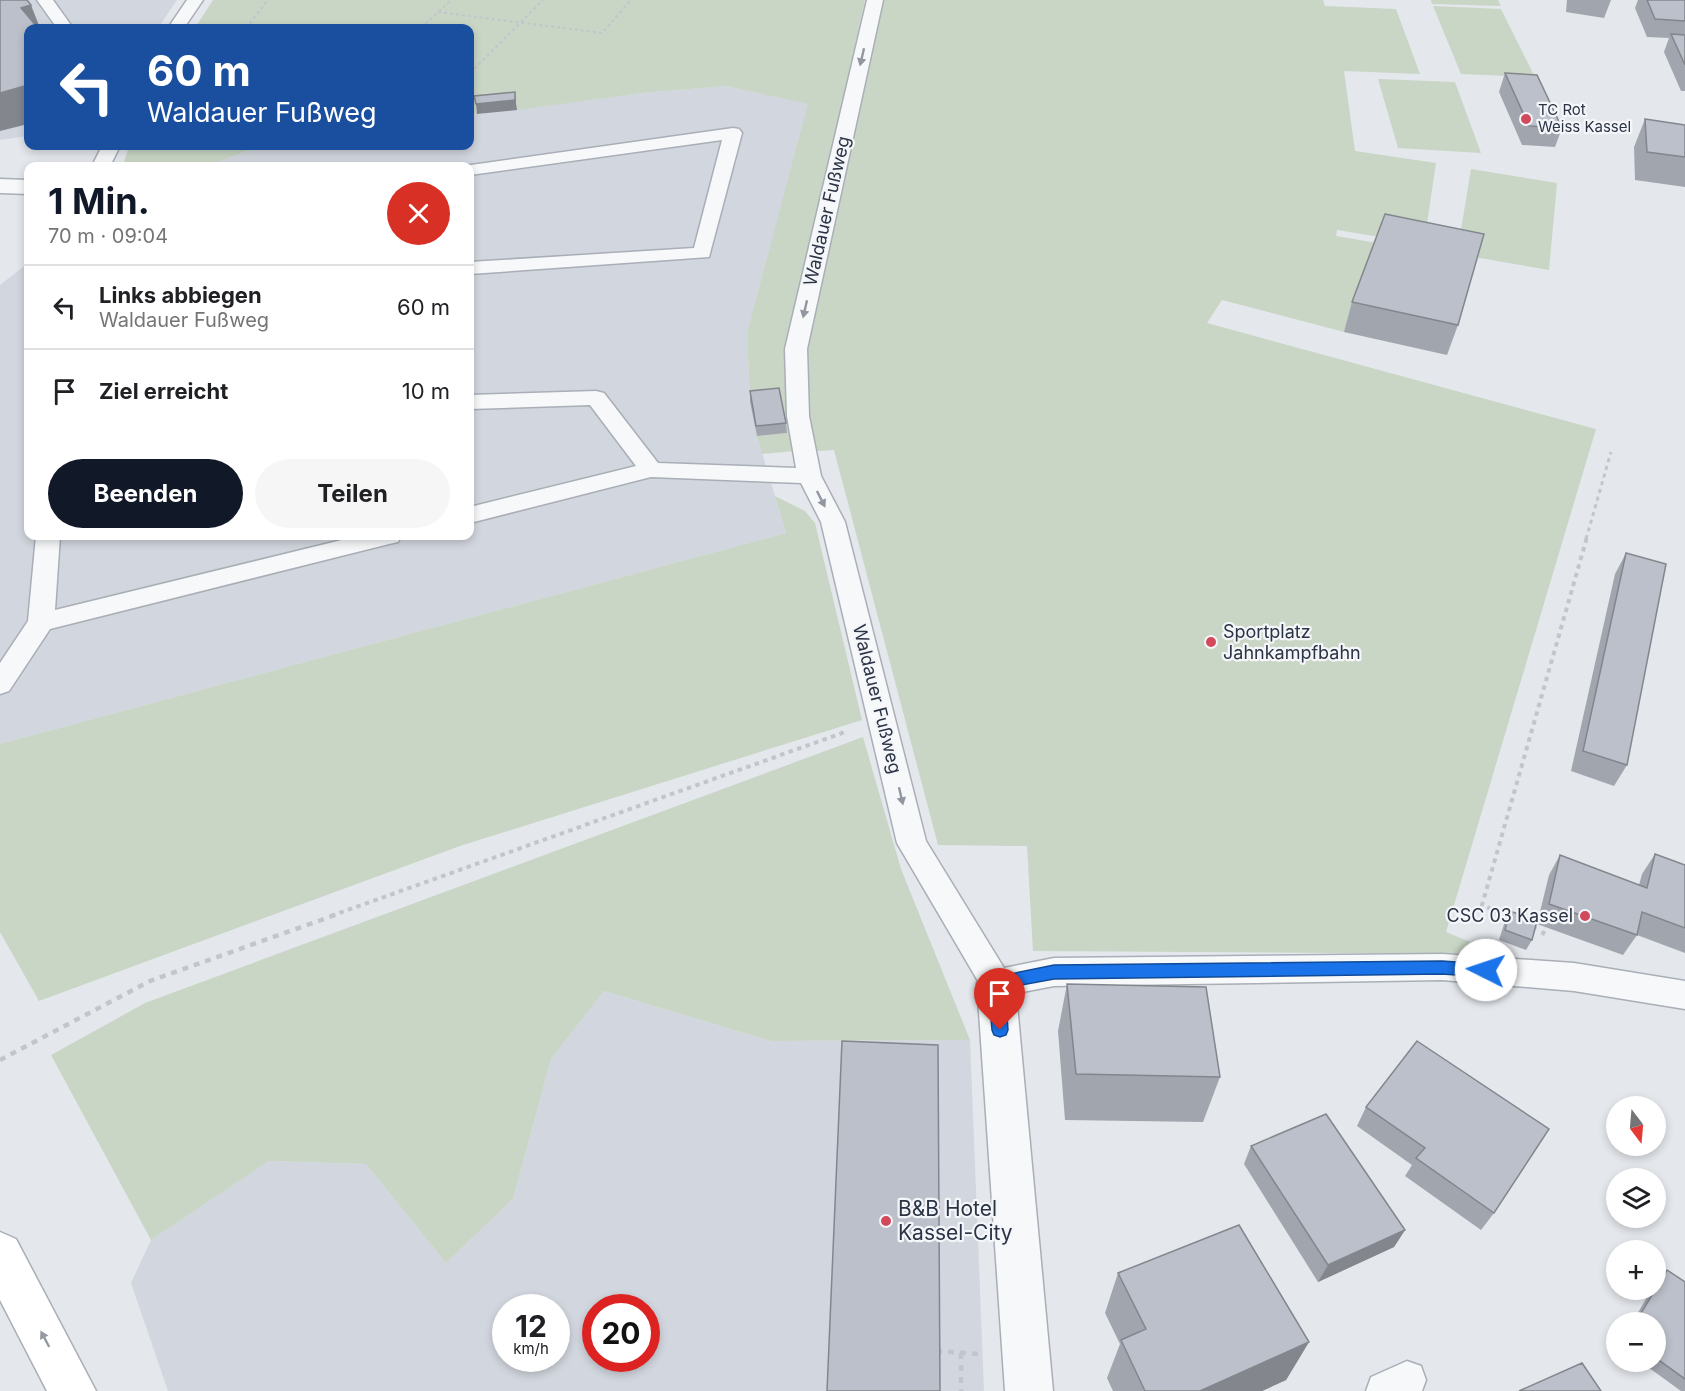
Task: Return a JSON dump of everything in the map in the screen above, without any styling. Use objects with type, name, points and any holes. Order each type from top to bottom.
[{"type":"main road","points":[[0,1254],[72,1391]]},
{"type":"street","points":[[0,186],[24,187]]},
{"type":"street","name":"Waldauer Fußweg","points":[[996,983],[1029,1391]]},
{"type":"lane","points":[[45,0],[61,24]]},
{"type":"lane","points":[[179,24],[195,0]]},
{"type":"lane","name":"Waldauer Fußweg","points":[[875,0],[796,349],[798,416],[809,476],[833,522],[912,843],[996,983]]},
{"type":"lane","points":[[474,169],[733,133],[702,253],[474,268]]},
{"type":"lane","points":[[474,402],[596,398],[651,470]]},
{"type":"lane","points":[[474,514],[651,470],[809,476]]},
{"type":"lane","points":[[0,684],[41,622],[48,540]]},
{"type":"lane","points":[[41,622],[373,540]]},
{"type":"lane","points":[[996,983],[1054,972],[1442,967],[1574,977],[1685,995]]},
{"type":"path","points":[[249,24],[268,0]]},
{"type":"path","points":[[425,24],[451,0]]},
{"type":"path","points":[[474,69],[543,0]]},
{"type":"path","points":[[438,12],[602,33],[631,0]]},
{"type":"path","points":[[1515,919],[1482,905],[1611,452]]},
{"type":"path","points":[[0,1060],[150,981],[883,718]]},
{"type":"path","points":[[1526,924],[1550,937],[1574,977]]},
{"type":"path","points":[[935,1351],[961,1353],[961,1391]]},
{"type":"shaded area","points":[[0,0],[177,0],[161,24],[24,24],[24,137],[0,140]]},
{"type":"shaded area","points":[[726,86],[809,104],[747,333],[750,402],[757,436],[786,533],[0,744],[0,285],[24,266],[24,540],[474,540],[474,162],[218,162],[250,150],[474,150],[474,114],[642,93]]},
{"type":"shaded area","points":[[604,991],[771,1041],[970,1040],[984,1391],[168,1391],[131,1283],[151,1240],[269,1161],[366,1164],[446,1263],[513,1199],[551,1059]]},
{"type":"green space","points":[[213,0],[865,0],[790,339],[795,451],[762,454],[757,436],[787,433],[779,399],[750,402],[747,333],[808,104],[726,86],[642,93],[517,110],[517,102],[476,106],[477,114],[474,114],[474,24],[198,24]]},
{"type":"green space","name":"Sportplatz Jahnkampfbahn","points":[[882,0],[1323,0],[1325,6],[1396,9],[1420,74],[1344,71],[1355,151],[1436,163],[1424,244],[1337,230],[1336,236],[1377,243],[1344,332],[1222,300],[1207,323],[1596,429],[1446,932],[1500,954],[1033,951],[1027,846],[938,845],[834,450],[817,451],[808,412],[804,356]]},
{"type":"green space","points":[[1431,0],[1498,0],[1501,6],[1432,4]]},
{"type":"green space","points":[[1433,6],[1501,9],[1535,77],[1461,74]]},
{"type":"green space","points":[[1378,79],[1455,82],[1481,153],[1398,148]]},
{"type":"green space","points":[[128,150],[250,150],[218,162],[124,162]]},
{"type":"green space","points":[[1471,169],[1557,183],[1549,270],[1457,254]]},
{"type":"green space","points":[[775,496],[805,511],[815,523],[862,720],[460,846],[39,1001],[0,932],[0,744],[786,533]]},
{"type":"green space","points":[[863,737],[901,869],[970,1040],[771,1041],[604,991],[551,1059],[513,1199],[446,1263],[366,1164],[269,1161],[151,1240],[51,1055],[145,1003]]},
{"type":"building","points":[[0,0],[27,0],[31,5],[21,8],[35,24],[24,24],[24,86],[0,93]]},
{"type":"building","points":[[1647,0],[1685,0],[1685,21],[1655,19]]},
{"type":"building","points":[[1671,34],[1685,35],[1685,65]]},
{"type":"building","points":[[1505,73],[1537,75],[1562,128],[1529,126]]},
{"type":"building","points":[[515,92],[515,100],[476,104],[474,96]]},
{"type":"building","points":[[1645,119],[1685,125],[1685,157],[1647,152]]},
{"type":"building","points":[[1385,214],[1484,234],[1458,325],[1352,302]]},
{"type":"building","points":[[779,388],[786,423],[756,426],[750,391]]},
{"type":"building","points":[[1626,553],[1666,564],[1627,765],[1583,751]]},
{"type":"building","points":[[1655,854],[1685,865],[1685,928],[1642,912],[1637,935],[1549,904],[1560,855],[1647,888]]},
{"type":"building","points":[[1510,911],[1537,921],[1532,940],[1505,930]]},
{"type":"building","points":[[1067,984],[1206,987],[1220,1077],[1076,1074]]},
{"type":"building","name":"B&B Hotel Kassel-City","points":[[842,1041],[938,1045],[940,1391],[827,1391]]},
{"type":"building","points":[[1417,1041],[1549,1129],[1494,1213],[1416,1158],[1425,1148],[1366,1107]]},
{"type":"building","points":[[1326,1114],[1405,1230],[1328,1265],[1251,1146]]},
{"type":"building","points":[[1239,1225],[1309,1342],[1200,1391],[1145,1391],[1121,1340],[1146,1329],[1118,1273]]},
{"type":"building","points":[[1667,1270],[1685,1282],[1685,1379],[1666,1365],[1666,1312],[1642,1312],[1649,1300],[1666,1300]]},
{"type":"building","points":[[1582,1363],[1601,1391],[1519,1391]]},
{"type":"place","name":"TC Rot Weiss Kassel","points":[[1526,119]]},
{"type":"place","name":"Sportplatz Jahnkampfbahn","points":[[1211,642]]},
{"type":"place","name":"CSC 03 Kassel","points":[[1585,916]]},
{"type":"place","name":"B&B Hotel Kassel-City","points":[[886,1221]]},
{"type":"route","points":[[1000,1030],[996,983],[1054,972],[1442,967],[1486,970]]}]
